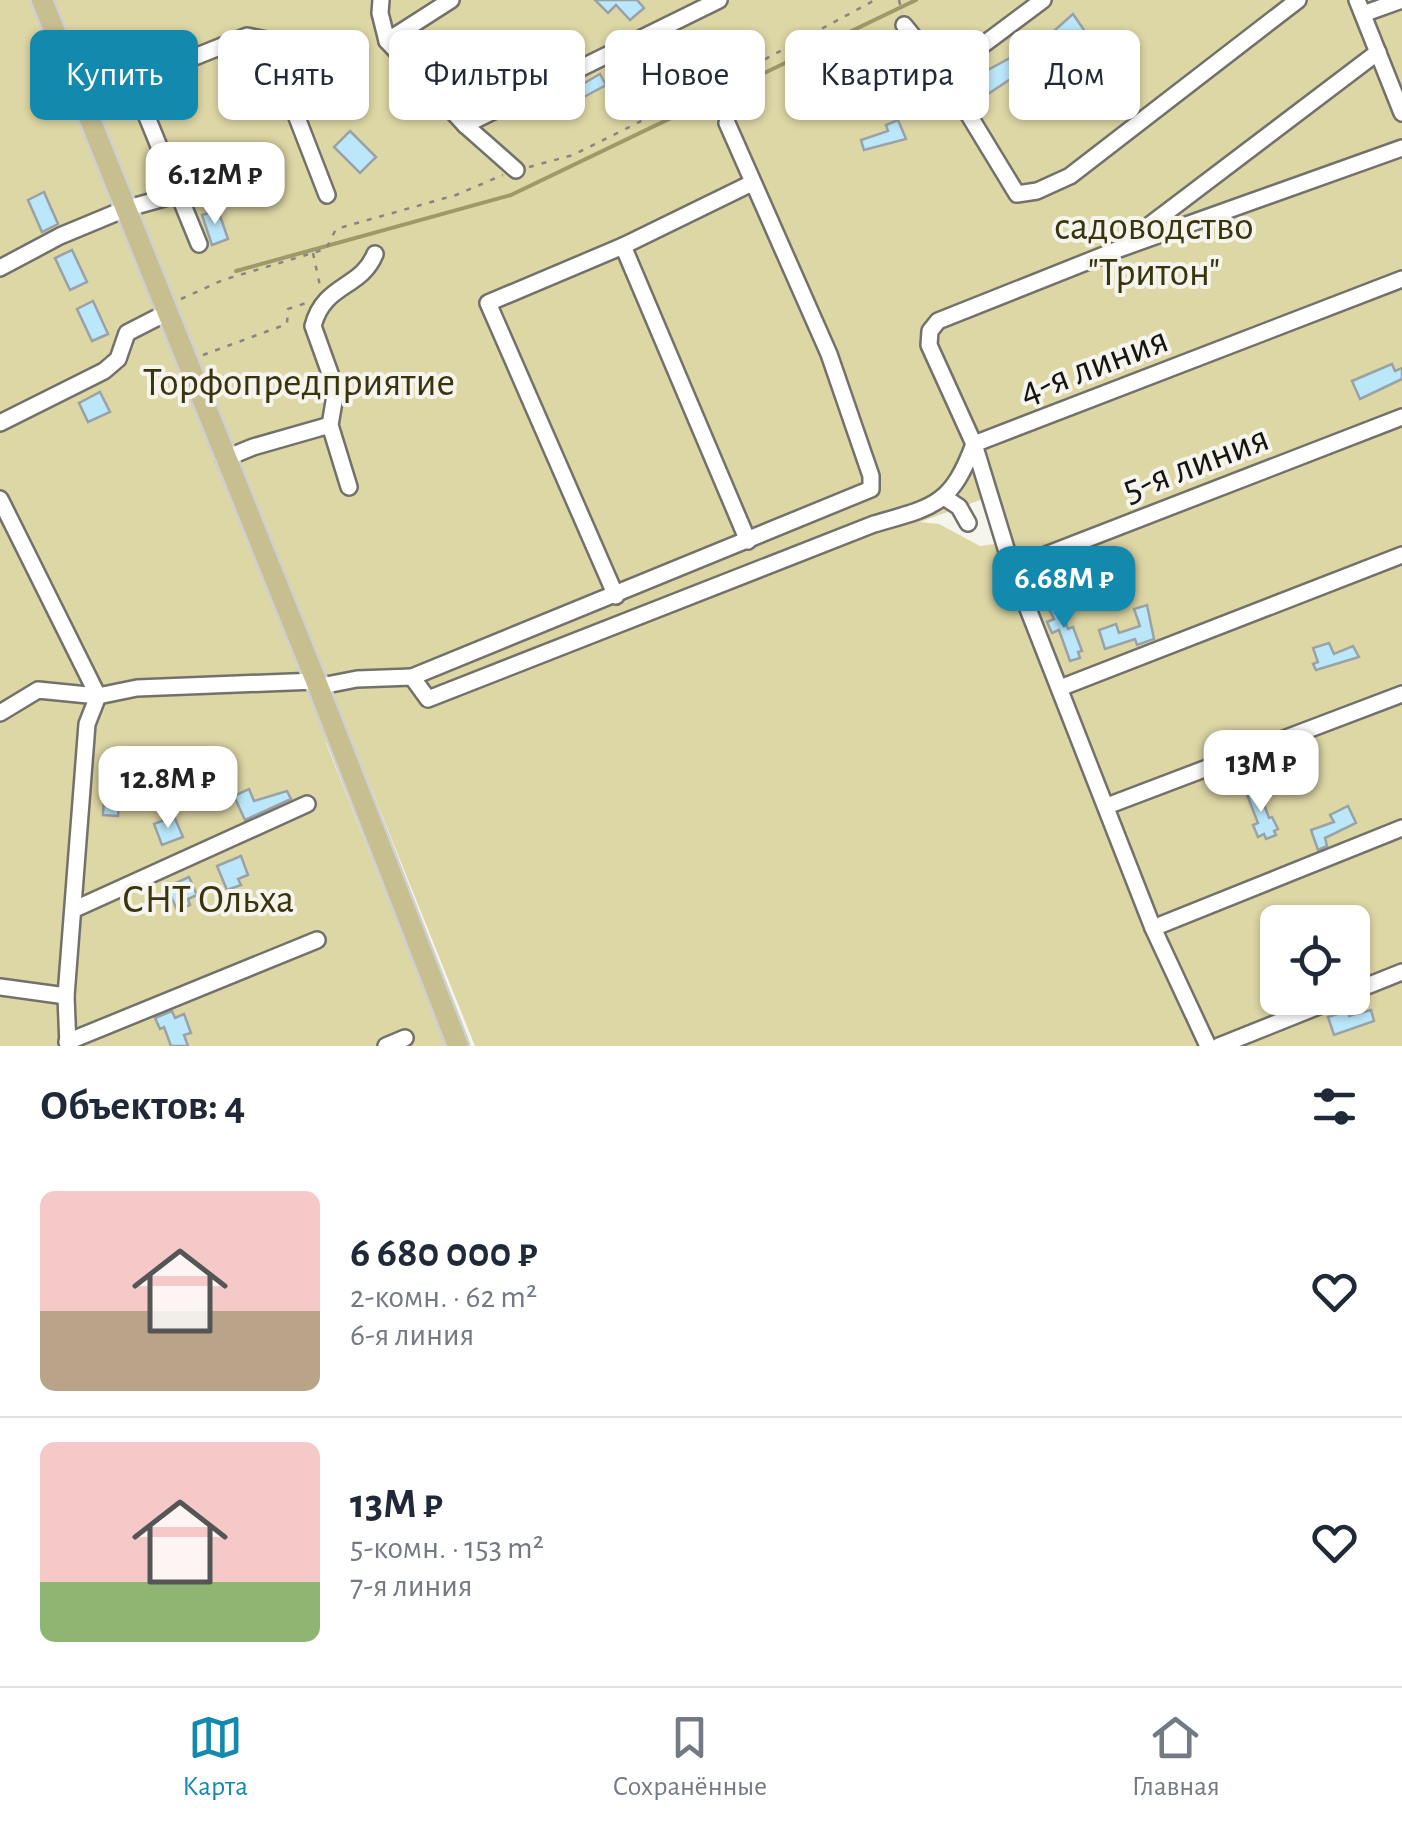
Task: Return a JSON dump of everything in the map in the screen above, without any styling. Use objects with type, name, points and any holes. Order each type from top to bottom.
[{"type":"main road","points":[[42,0],[125,209],[170,310],[224,459],[458,1046]]},
{"type":"street","points":[[380,0],[387,41],[465,125],[516,170]]},
{"type":"street","points":[[387,41],[451,0]]},
{"type":"street","points":[[465,125],[719,0]]},
{"type":"street","points":[[989,40],[1043,0]]},
{"type":"street","points":[[972,120],[1017,194],[1037,191],[1070,176],[1298,0]]},
{"type":"street","points":[[1402,0],[1360,7],[1402,113]]},
{"type":"street","points":[[904,25],[908,30]]},
{"type":"street","points":[[199,244],[138,96],[142,84],[162,70],[247,36],[267,40],[326,194]]},
{"type":"street","points":[[1119,249],[1378,52]]},
{"type":"street","points":[[0,713],[38,690],[98,696],[137,688],[412,678],[871,489],[829,354],[727,123]]},
{"type":"street","points":[[1208,1046],[1154,928],[1012,568],[974,444],[929,345],[934,325],[1119,249],[1402,148]]},
{"type":"street","points":[[0,268],[60,236],[125,209],[228,180]]},
{"type":"street","points":[[616,596],[488,303],[623,246],[752,183]]},
{"type":"street","points":[[623,246],[748,541]]},
{"type":"street","points":[[349,487],[330,425],[336,390],[313,326],[327,296],[364,271],[375,254]]},
{"type":"street","name":"4-я линия","points":[[974,444],[1402,279]]},
{"type":"street","points":[[0,422],[104,371],[118,359],[128,334],[170,310]]},
{"type":"street","name":"5-я линия","points":[[1012,568],[1402,417]]},
{"type":"street","points":[[224,459],[330,425]]},
{"type":"street","points":[[412,678],[428,699],[874,524],[924,510],[944,497],[962,476],[974,444]]},
{"type":"street","points":[[944,497],[959,507],[968,524]]},
{"type":"street","points":[[0,499],[98,696],[87,724],[66,996],[67,1044],[317,940]]},
{"type":"street","points":[[1060,688],[1402,556]]},
{"type":"street","points":[[1107,806],[1402,694]]},
{"type":"street","points":[[75,909],[307,804]]},
{"type":"street","points":[[1154,928],[1402,828]]},
{"type":"street","points":[[1370,985],[1402,972]]},
{"type":"street","points":[[0,987],[66,996]]},
{"type":"street","points":[[1218,1046],[1296,1015]]},
{"type":"street","points":[[386,1046],[406,1038]]},
{"type":"path","points":[[170,310],[184,296],[223,280],[326,249],[336,229],[456,195],[516,170],[574,155],[875,0]]},
{"type":"path","points":[[314,253],[322,279],[320,289]]},
{"type":"path","points":[[198,352],[206,356],[287,324],[288,309],[318,299]]},
{"type":"green space","points":[[0,0],[1402,0],[1402,1046],[475,1046],[350,736],[326,743],[446,1046],[0,1046]],"holes":[[[983,499],[995,544],[980,546],[939,524],[920,522]]]},
{"type":"building","points":[[595,0],[637,0],[644,8],[630,20],[616,5],[608,13]]},
{"type":"building","points":[[1073,14],[1084,30],[1055,30]]},
{"type":"building","points":[[1009,58],[1009,80],[989,93],[989,69]]},
{"type":"building","points":[[600,74],[605,86],[585,96],[585,83]]},
{"type":"building","points":[[898,120],[906,139],[864,150],[861,140],[888,131],[886,125]]},
{"type":"building","points":[[350,131],[376,157],[360,173],[334,147]]},
{"type":"building","points":[[44,192],[58,224],[42,232],[28,200]]},
{"type":"building","points":[[218,210],[228,239],[212,245],[202,215]]},
{"type":"building","points":[[72,250],[87,282],[70,290],[55,258]]},
{"type":"building","points":[[93,301],[108,334],[92,341],[77,309]]},
{"type":"building","points":[[1392,364],[1395,371],[1402,368],[1402,379],[1360,399],[1352,381]]},
{"type":"building","points":[[100,392],[110,412],[88,422],[79,403]]},
{"type":"building","points":[[1060,599],[1068,629],[1073,627],[1082,651],[1078,652],[1080,658],[1070,661],[1059,630],[1052,633],[1047,622],[1054,619],[1047,605]]},
{"type":"building","points":[[1147,605],[1154,639],[1137,645],[1135,639],[1105,649],[1099,630],[1116,624],[1119,633],[1140,626],[1134,609]]},
{"type":"building","points":[[1329,643],[1334,654],[1353,646],[1359,657],[1316,670],[1313,664],[1318,662],[1313,648]]},
{"type":"building","points":[[111,770],[122,771],[118,816],[103,815]]},
{"type":"building","points":[[1258,788],[1269,818],[1278,829],[1274,831],[1276,835],[1266,839],[1264,834],[1258,837],[1253,825],[1258,823],[1246,792]]},
{"type":"building","points":[[249,789],[254,801],[287,791],[291,799],[245,820],[234,796]]},
{"type":"building","points":[[1348,806],[1356,823],[1325,838],[1327,846],[1318,850],[1311,830],[1334,822],[1330,815]]},
{"type":"building","points":[[174,816],[183,837],[162,845],[154,824]]},
{"type":"building","points":[[241,856],[248,875],[238,879],[241,885],[227,890],[217,866]]},
{"type":"building","points":[[189,877],[197,895],[188,899],[190,905],[177,910],[167,887]]},
{"type":"building","points":[[1370,1010],[1374,1021],[1334,1035],[1328,1017],[1370,1015]]},
{"type":"building","points":[[172,1011],[175,1018],[184,1014],[191,1033],[184,1035],[188,1046],[171,1046],[164,1027],[160,1029],[155,1018]]},
{"type":"waterway","points":[[236,271],[511,195],[916,0]]},
{"type":"park label","name":"садоводство \"Тритон\"","points":[[1154,248]]},
{"type":"park label","name":"Торфопредприятие","points":[[299,381]]},
{"type":"park label","name":"СНТ Ольха","points":[[208,898]]}]
